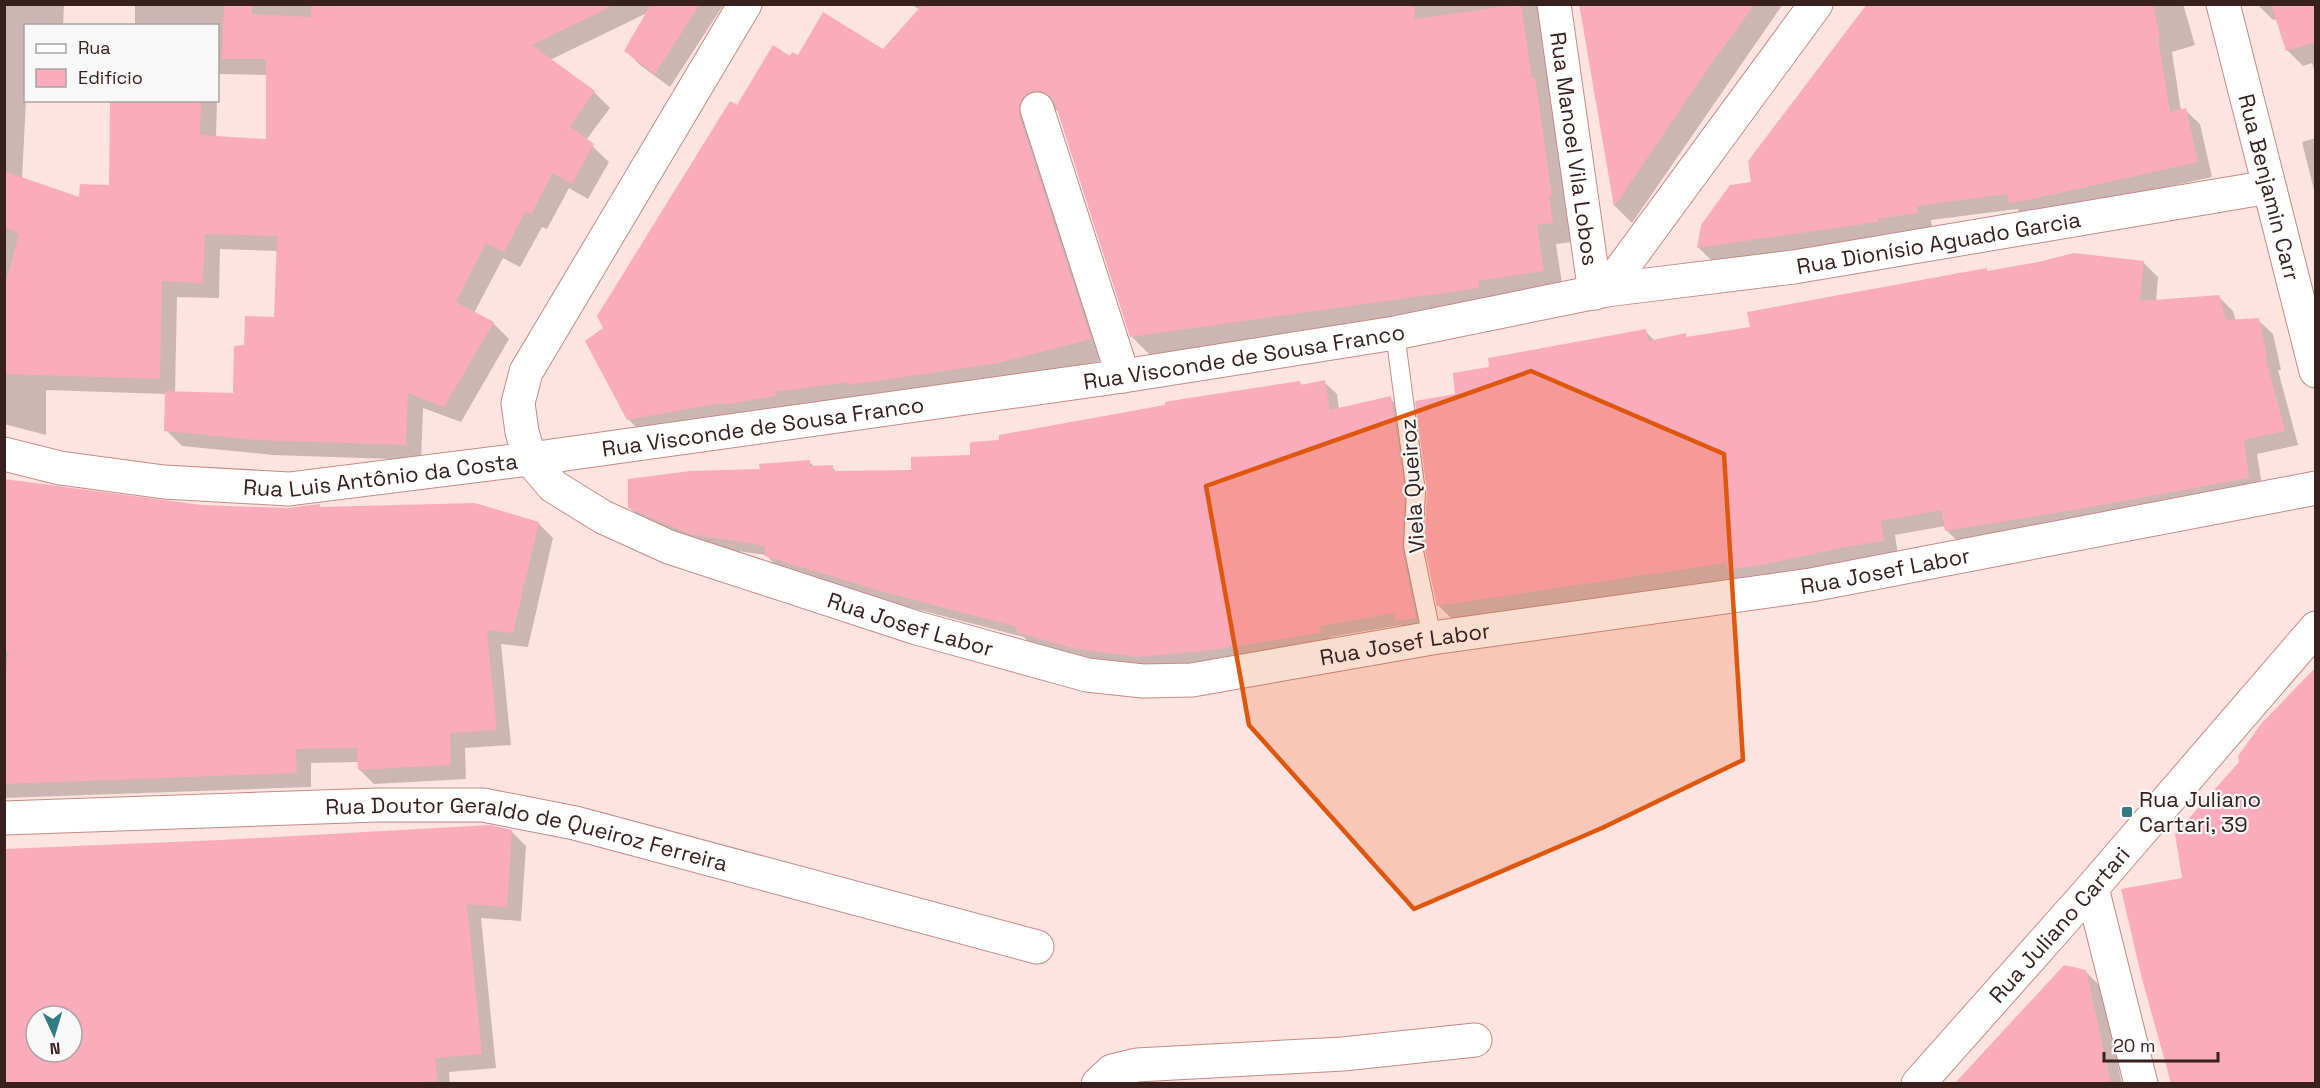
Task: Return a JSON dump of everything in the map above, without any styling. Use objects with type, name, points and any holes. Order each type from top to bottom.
[{"type":"street","name":"Rua Luis Antônio da Costa","points":[[4,454],[60,468],[164,482],[289,489],[530,459],[522,432],[518,403],[526,372],[745,4]]},
{"type":"street","name":"Rua Manoel Vila Lobos","points":[[1554,4],[1601,291]]},
{"type":"street","points":[[1601,291],[1816,4]]},
{"type":"street","name":"Rua Benjamin Carr","points":[[2223,4],[2316,371]]},
{"type":"street","points":[[1037,109],[1123,376]]},
{"type":"street","name":"Rua Dionísio Aguado Garcia","points":[[1601,291],[1794,267],[2269,188]]},
{"type":"street","name":"Rua Visconde de Sousa Franco","points":[[530,459],[1123,376],[1395,333],[1601,291]]},
{"type":"street","name":"Rua Josef Labor","points":[[530,459],[554,486],[563,492],[603,517],[669,547],[917,628],[1088,675],[1143,681],[1192,680],[1432,638],[1811,585],[2316,488]]},
{"type":"street","name":"Rua Juliano Cartari","points":[[1918,1083],[2092,888],[2316,628]]},
{"type":"street","name":"Rua Doutor Geraldo de Queiroz Ferreira","points":[[4,818],[379,805],[483,805],[575,823],[1037,946]]},
{"type":"street","points":[[2092,888],[2141,1083]]},
{"type":"street","points":[[1098,1083],[1112,1071],[1137,1065],[1343,1054],[1474,1040]]},
{"type":"lane","name":"Viela Queiroz","points":[[1395,333],[1416,492],[1413,546],[1432,638]]},
{"type":"highlighted area","points":[[1531,371],[1724,454],[1743,760],[1602,828],[1414,909],[1249,725],[1206,486]]},
{"type":"building","points":[[224,4],[252,4],[252,14],[311,17],[311,4],[616,4],[532,45],[595,91],[570,126],[594,144],[572,184],[553,173],[531,214],[525,212],[504,252],[486,243],[456,302],[494,322],[444,407],[408,393],[406,445],[256,440],[164,431],[165,391],[233,393],[234,346],[244,345],[245,316],[274,317],[277,236],[205,234],[203,283],[162,281],[160,379],[4,374],[4,289],[19,234],[4,226],[4,171],[79,197],[80,184],[109,185],[110,102],[201,102],[200,135],[266,139],[266,59],[222,59]]},
{"type":"building","points":[[651,4],[700,4],[655,74],[624,51]]},
{"type":"building","points":[[923,4],[1414,4],[1415,19],[1521,4],[1532,78],[1535,77],[1552,196],[1549,196],[1553,223],[1537,225],[1544,271],[1478,281],[1479,288],[1130,337],[1055,103],[1049,95],[1040,91],[1032,91],[1023,97],[1019,106],[1019,115],[1091,339],[999,363],[849,385],[848,382],[775,392],[776,396],[723,405],[721,403],[627,420],[585,341],[603,328],[597,316],[730,101],[737,105],[773,45],[790,56],[792,52],[798,55],[823,12],[883,49]]},
{"type":"building","points":[[1579,4],[1755,4],[1711,64],[1614,207]]},
{"type":"building","points":[[1867,4],[2153,4],[2170,112],[2186,108],[2198,162],[2033,199],[2009,203],[2007,194],[1917,206],[1918,213],[1878,219],[1878,222],[1697,248],[1701,225],[1730,185],[1751,182],[1748,161]]},
{"type":"building","points":[[2271,4],[2316,4],[2316,42],[2286,51]]},
{"type":"building","points":[[2074,253],[2144,261],[2140,301],[2219,295],[2226,320],[2259,318],[2267,356],[2265,356],[2285,431],[2244,440],[2249,478],[1945,531],[1941,510],[1881,521],[1884,541],[1768,564],[1727,570],[1726,563],[1437,606],[1424,545],[1427,491],[1415,401],[1455,394],[1453,373],[1489,367],[1488,358],[1646,329],[1648,341],[1686,333],[1686,337],[1750,327],[1747,312],[1987,268],[1987,271],[2038,262]]},
{"type":"building","points":[[1325,380],[1330,410],[1391,396],[1405,492],[1402,548],[1416,618],[1395,621],[1394,613],[1320,626],[1321,633],[1205,651],[1136,657],[1072,648],[1016,632],[1017,627],[880,591],[765,556],[765,546],[690,534],[628,508],[628,479],[690,471],[760,469],[759,464],[810,460],[810,466],[833,465],[833,471],[911,470],[911,457],[970,455],[970,442],[999,440],[999,435],[1165,405],[1165,402],[1300,381],[1300,385]]},
{"type":"building","points":[[4,479],[202,505],[288,508],[320,504],[320,507],[475,503],[539,522],[513,633],[487,630],[497,730],[450,733],[451,765],[358,770],[357,748],[296,749],[297,773],[4,784],[4,697],[8,652],[4,652]]},
{"type":"building","points":[[2316,667],[2316,1083],[2171,1083],[2142,979],[2121,889],[2182,878],[2175,834],[2239,762],[2238,756],[2261,724]]},
{"type":"building","points":[[490,825],[512,830],[507,907],[467,904],[482,1054],[435,1058],[438,1081],[411,1083],[4,1083],[4,849]]},
{"type":"building","points":[[2064,965],[2086,970],[2111,1083],[1955,1083]]},
{"type":"place","name":"Rua Juliano Cartari, 39","points":[[2127,812]]}]
